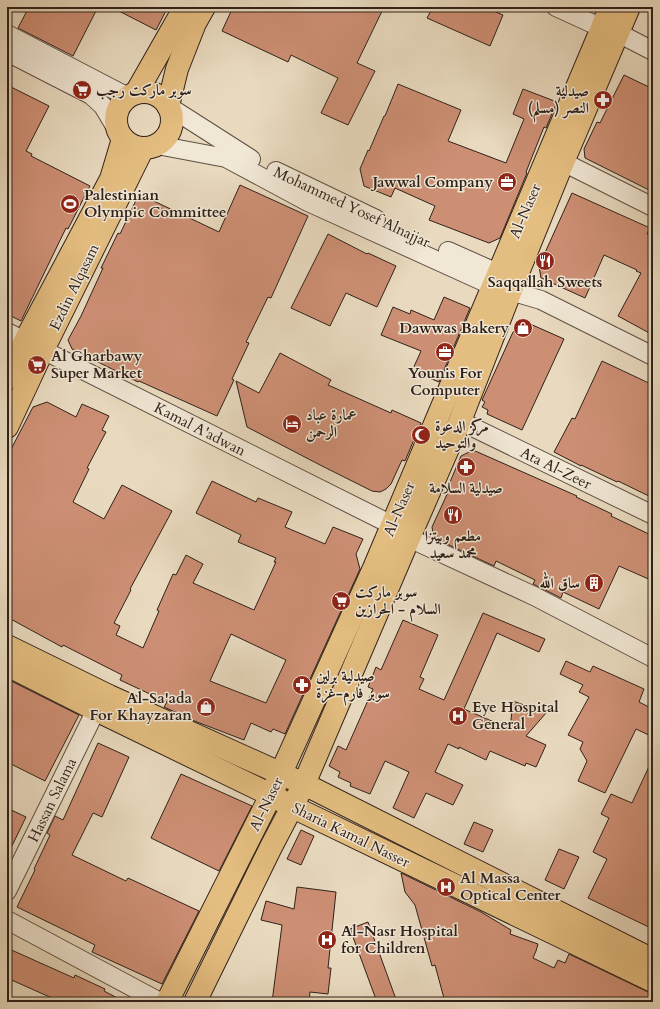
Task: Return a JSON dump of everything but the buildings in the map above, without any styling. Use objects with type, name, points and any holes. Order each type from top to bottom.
[{"type":"main road","points":[[150,146],[130,145],[120,135],[116,122],[117,113],[121,104],[132,95],[185,7]]},
{"type":"main road","name":"Ezdin Alqasam","points":[[7,379],[25,341],[150,146],[164,140],[169,132],[172,123],[168,106],[177,69],[195,23],[204,7]]},
{"type":"main road","name":"Al-Naser","points":[[167,1002],[271,795],[374,568],[400,532],[460,420],[504,283],[563,162],[610,31],[610,7]]},
{"type":"main road","name":"Al-Naser","points":[[195,1002],[271,847],[304,784],[400,532],[504,283],[610,31],[629,7]]},
{"type":"main road","points":[[132,95],[146,92],[154,94],[162,99],[168,106]]},
{"type":"main road","points":[[25,341],[111,179],[120,135]]},
{"type":"main road","name":"Ezdin Alqasam","points":[[7,427],[25,341]]},
{"type":"main road","name":"Sharia Kamal Nasser","points":[[7,646],[109,696],[304,784],[653,960]]},
{"type":"main road","name":"Sharia Kamal Nasser","points":[[7,664],[96,710],[293,807],[653,981]]},
{"type":"street","points":[[556,7],[653,51]]},
{"type":"street","points":[[7,34],[132,95]]},
{"type":"street","points":[[7,52],[90,95],[103,106],[120,135]]},
{"type":"street","name":"Mohammed Yosef Alnajjar","points":[[168,106],[256,162],[408,234],[504,283]]},
{"type":"street","name":"Mohammed Yosef Alnajjar","points":[[150,146],[226,158],[308,202],[504,283],[653,356]]},
{"type":"street","points":[[563,162],[653,207]]},
{"type":"street","name":"Kamal A'adwan","points":[[25,341],[400,532],[534,596],[653,658]]},
{"type":"street","name":"Ata Al-Zeer","points":[[460,420],[653,515]]},
{"type":"street","name":"Hassan Salama","points":[[7,890],[96,710]]},
{"type":"street","points":[[7,920],[160,1002]]},
{"type":"place","name":"سوبر ماركت رجب","points":[[82,90]]},
{"type":"place","name":"صيدلية النصر (مسلم)","points":[[603,100]]},
{"type":"place","name":"Jawwal Company","points":[[507,182]]},
{"type":"place","name":"Palestinian Olympic Committee","points":[[70,204]]},
{"type":"place","name":"Saqqallah Sweets","points":[[545,261]]},
{"type":"place","name":"Dawwas Bakery","points":[[523,328]]},
{"type":"place","name":"Younis For Computer","points":[[445,352]]},
{"type":"place","name":"Al Gharbawy Super Market","points":[[37,365]]},
{"type":"place","name":"عمارة عباد الرحمن","points":[[292,424]]},
{"type":"place","name":"مركز الدعوة والتوحيد","points":[[421,435]]},
{"type":"place","name":"صيدلية السلامة","points":[[466,467]]},
{"type":"place","name":"مطعم وبيتزا محمد سعيد","points":[[453,515]]},
{"type":"place","name":"ساق الله","points":[[594,583]]},
{"type":"place","name":"سوبر ماركت السلام - الحرازين","points":[[341,601]]},
{"type":"place","name":"صيدلية برلين سوبر فارم-غزة","points":[[302,685]]},
{"type":"place","name":"Al-Sa'ada For Khayzaran","points":[[206,707]]},
{"type":"place","name":"Eye Hospital General","points":[[458,716]]},
{"type":"place","name":"Al Massa Optical Center","points":[[446,887]]},
{"type":"place","name":"Al-Nasr Hospital for Children","points":[[327,940]]}]
